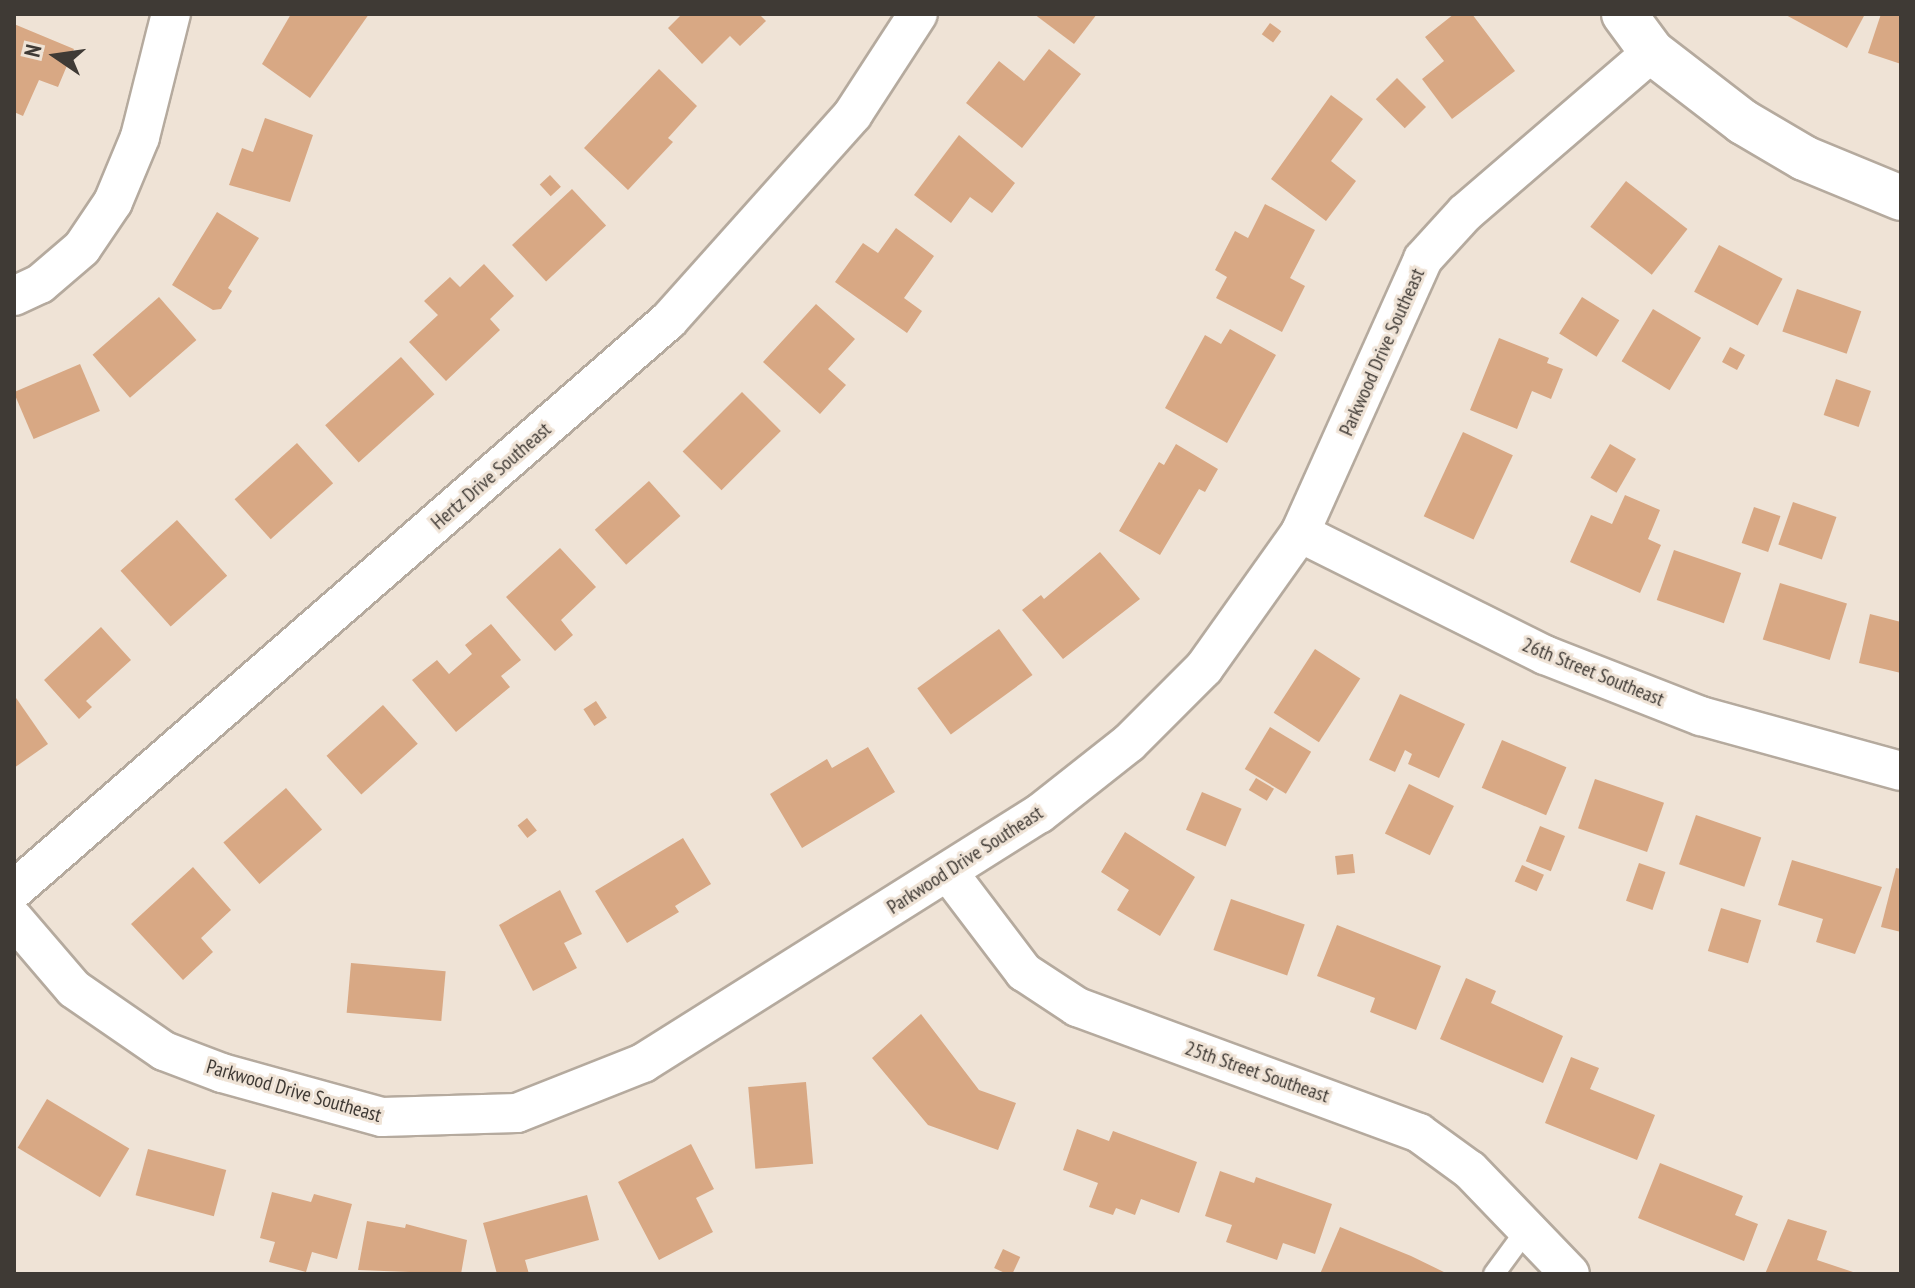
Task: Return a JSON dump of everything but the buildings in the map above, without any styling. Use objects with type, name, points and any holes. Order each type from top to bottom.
[{"type":"street","points":[[14,296],[40,284],[82,248],[113,202],[140,137],[171,14]]},
{"type":"street","name":"Hertz Drive Southeast","points":[[14,890],[669,320],[853,114],[918,14]]},
{"type":"street","points":[[1624,14],[1652,52],[1743,122],[1804,158],[1901,198]]},
{"type":"street","name":"Parkwood Drive Southeast","points":[[14,919],[74,989],[164,1051],[222,1073],[382,1117],[449,1119],[517,1113],[581,1092],[643,1063],[1039,814],[1129,743],[1204,668],[1300,533],[1423,259],[1465,213],[1652,52]]},
{"type":"street","name":"26th Street Southeast","points":[[1300,533],[1545,655],[1701,716],[1901,771]]},
{"type":"street","name":"25th Street Southeast","points":[[948,872],[1024,972],[1077,1007],[1419,1133],[1470,1170],[1570,1274]]},
{"type":"lane","points":[[1494,1274],[1527,1229]]}]
